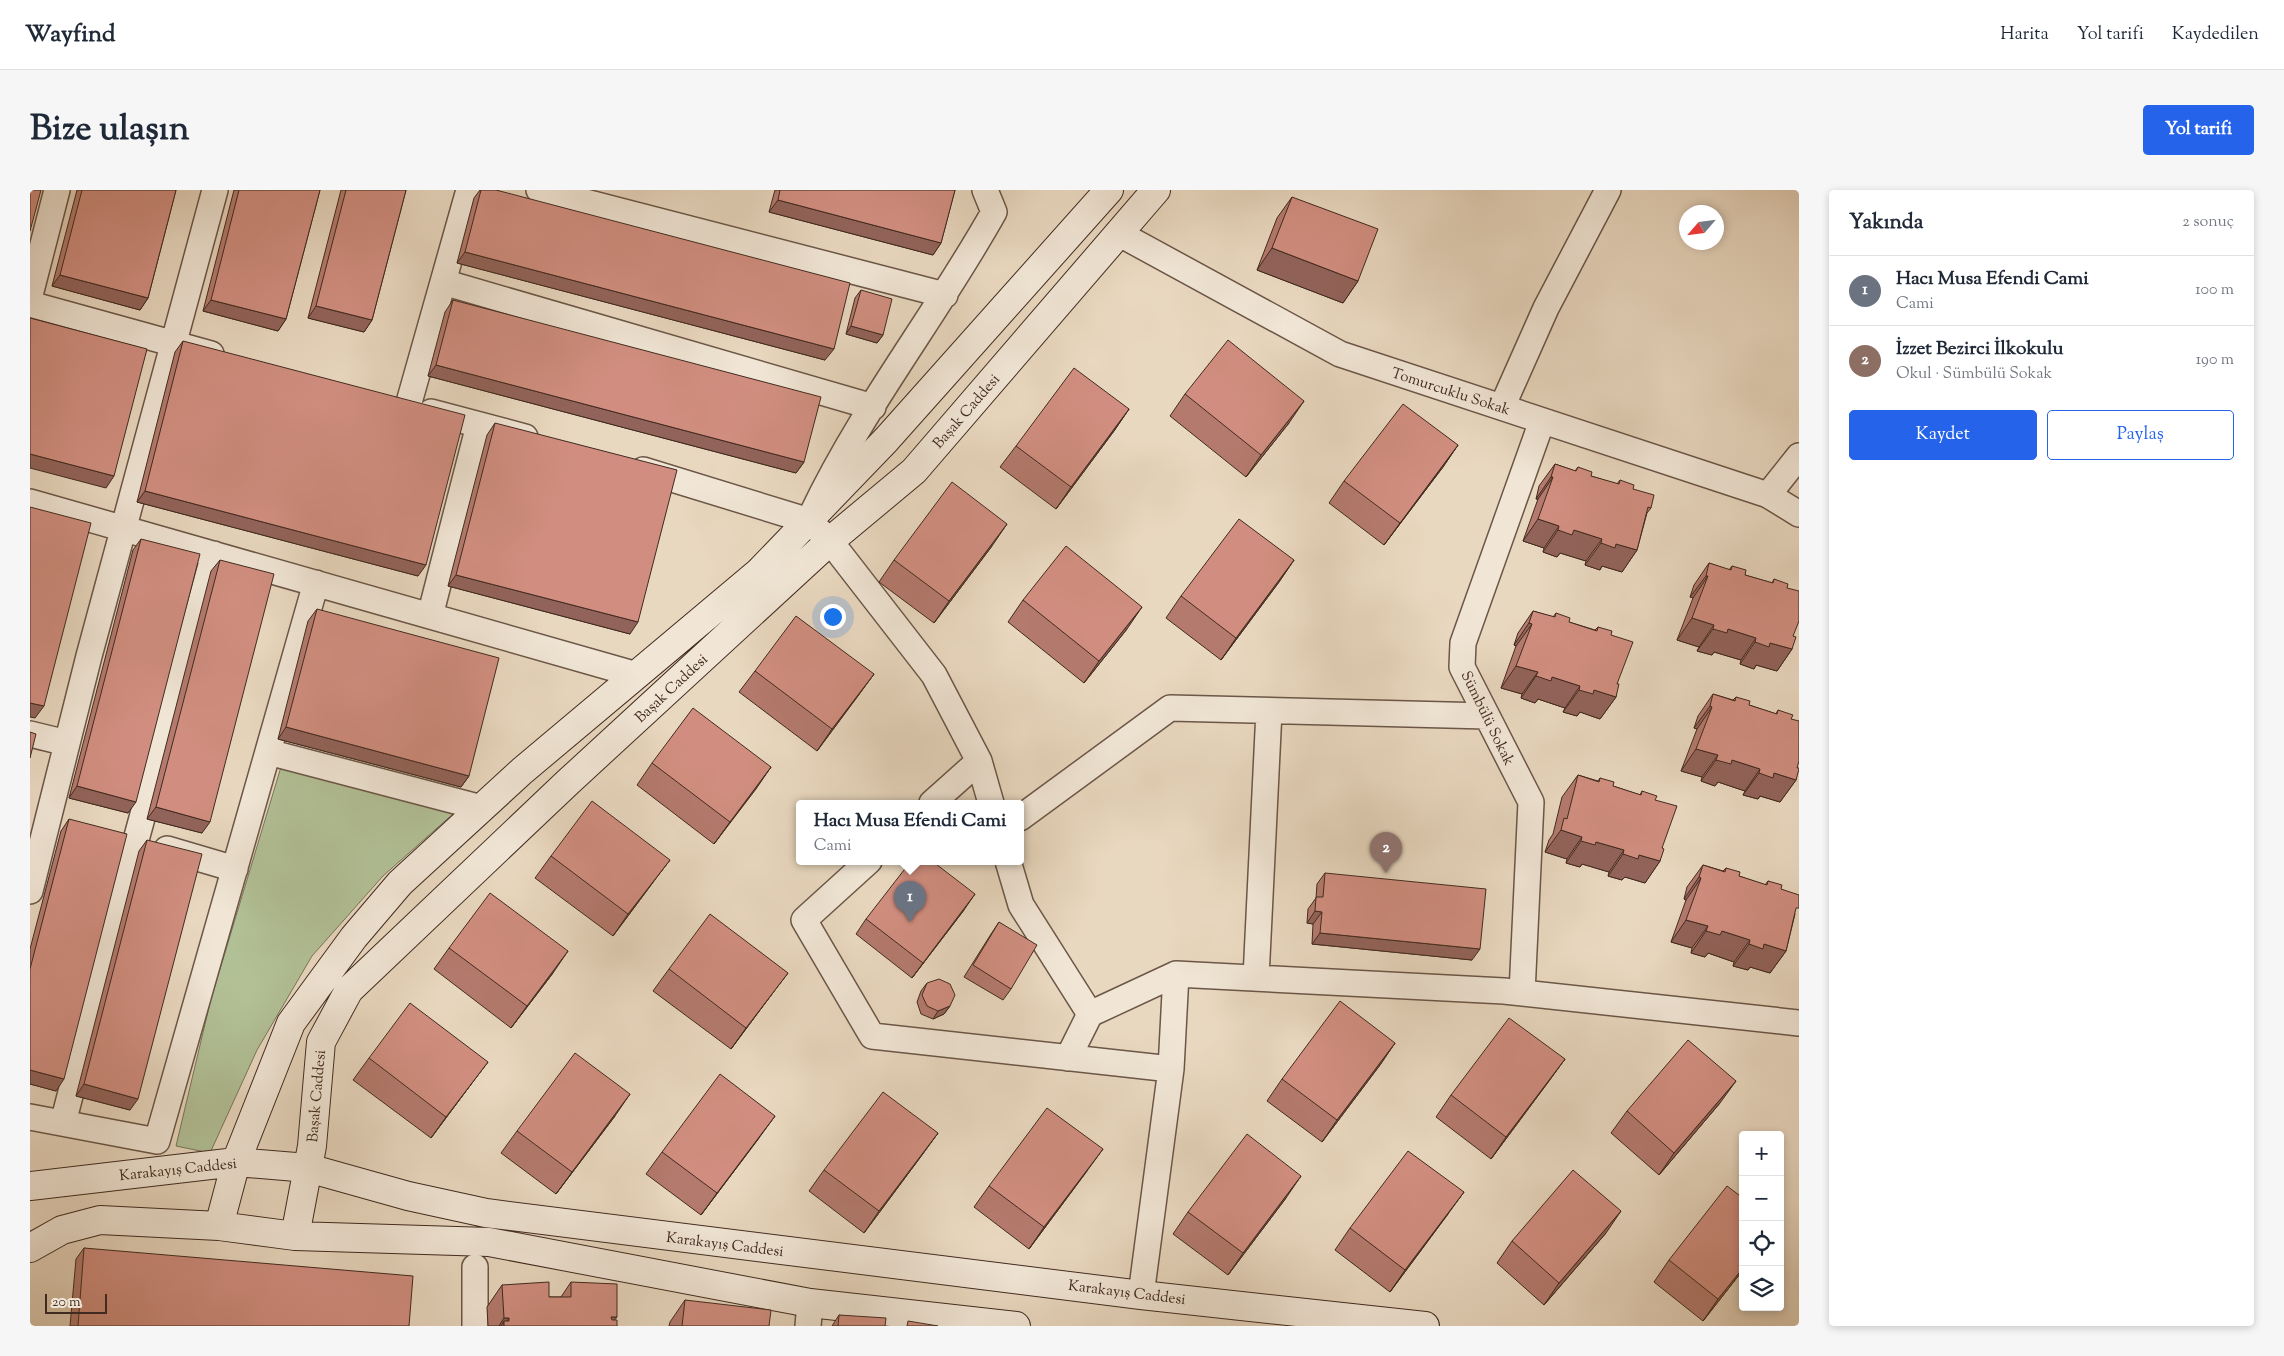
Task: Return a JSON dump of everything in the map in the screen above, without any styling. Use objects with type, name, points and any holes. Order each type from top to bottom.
[{"type":"street","points":[[30,295],[57,190]]},
{"type":"street","points":[[31,884],[59,817],[67,743],[215,190]]},
{"type":"street","points":[[469,190],[443,282],[399,404],[544,442]]},
{"type":"street","points":[[539,190],[945,295]]},
{"type":"street","points":[[808,521],[836,464],[945,295],[994,212],[985,190]]},
{"type":"street","name":"Başak Caddesi","points":[[219,1226],[236,1162],[291,1022],[354,937],[400,883],[482,808],[759,572],[886,440],[1109,190]]},
{"type":"street","name":"Başak Caddesi","points":[[295,1236],[308,1168],[321,1042],[349,990],[568,782],[830,541],[914,471],[1156,190]]},
{"type":"street","points":[[1502,407],[1546,308],[1608,190]]},
{"type":"street","name":"Tomurcuklu Sokak","points":[[1118,233],[1340,354],[1768,496],[1799,514]]},
{"type":"street","points":[[443,282],[873,407]]},
{"type":"street","points":[[30,304],[230,359]]},
{"type":"street","name":"Sümbülü Sokak","points":[[1522,994],[1531,802],[1462,667],[1463,642],[1542,421]]},
{"type":"street","points":[[430,616],[479,425]]},
{"type":"street","points":[[1768,496],[1799,456]]},
{"type":"street","points":[[618,462],[808,521],[830,541],[934,675],[978,761],[990,800]]},
{"type":"street","points":[[30,502],[637,675]]},
{"type":"street","points":[[63,1123],[126,837],[214,554]]},
{"type":"street","points":[[30,1117],[157,1141],[316,584]]},
{"type":"street","points":[[1024,815],[1170,708],[1487,716]]},
{"type":"street","points":[[1256,978],[1269,711]]},
{"type":"street","points":[[30,734],[67,743]]},
{"type":"street","points":[[268,752],[482,808]]},
{"type":"street","points":[[935,800],[978,761]]},
{"type":"street","points":[[126,837],[235,869]]},
{"type":"street","points":[[865,865],[804,920],[872,1036],[1170,1069]]},
{"type":"street","points":[[1009,865],[1021,906],[1090,1014]]},
{"type":"street","points":[[1141,1294],[1170,1069],[1176,974]]},
{"type":"street","points":[[1068,1058],[1090,1014],[1176,974],[1522,994],[1799,1023]]},
{"type":"street","name":"Karakayış Caddesi","points":[[30,1186],[236,1162],[308,1168],[408,1196],[486,1213],[1141,1294],[1425,1326]]},
{"type":"street","points":[[30,1248],[62,1230],[100,1220],[219,1226],[295,1236],[489,1242],[809,1315],[1016,1326]]},
{"type":"street","points":[[475,1267],[475,1326]]},
{"type":"green space","points":[[281,767],[454,813],[383,876],[312,956],[257,1050],[210,1153],[176,1146],[211,999]]},
{"type":"building","points":[[30,190],[41,190],[30,231]]},
{"type":"building","points":[[82,190],[176,190],[148,298],[60,275]]},
{"type":"building","points":[[239,190],[320,190],[286,319],[211,300]]},
{"type":"building","points":[[346,190],[406,190],[372,320],[316,306]]},
{"type":"building","points":[[481,190],[496,190],[850,283],[834,349],[465,252]]},
{"type":"building","points":[[780,190],[955,190],[941,243],[778,200]]},
{"type":"building","points":[[1292,197],[1378,229],[1358,281],[1272,248]]},
{"type":"building","points":[[861,290],[892,299],[883,335],[851,326]]},
{"type":"building","points":[[453,300],[821,397],[804,462],[436,365]]},
{"type":"building","points":[[30,318],[147,349],[114,476],[30,454]]},
{"type":"building","points":[[1228,340],[1304,401],[1261,455],[1185,394]]},
{"type":"building","points":[[183,341],[465,415],[426,565],[145,491]]},
{"type":"building","points":[[1074,368],[1129,409],[1071,487],[1016,446]]},
{"type":"building","points":[[1403,404],[1458,445],[1400,523],[1344,481]]},
{"type":"building","points":[[495,423],[677,470],[638,622],[456,575]]},
{"type":"building","points":[[1555,464],[1576,471],[1578,467],[1592,472],[1591,476],[1619,484],[1620,480],[1634,485],[1633,489],[1654,495],[1651,508],[1648,507],[1637,550],[1616,544],[1615,548],[1601,543],[1602,539],[1574,530],[1572,535],[1558,530],[1559,526],[1538,519],[1553,477],[1551,477]]},
{"type":"building","points":[[952,482],[1007,524],[949,601],[894,560]]},
{"type":"building","points":[[30,507],[91,523],[44,706],[30,703]]},
{"type":"building","points":[[1239,519],[1294,560],[1236,638],[1181,596]]},
{"type":"building","points":[[141,539],[200,554],[136,802],[77,786]]},
{"type":"building","points":[[1066,546],[1142,607],[1099,661],[1023,600]]},
{"type":"building","points":[[220,560],[274,574],[210,822],[156,807]]},
{"type":"building","points":[[1709,563],[1731,570],[1732,566],[1746,570],[1745,575],[1773,583],[1774,579],[1788,584],[1787,588],[1799,591],[1799,621],[1793,636],[1796,637],[1792,649],[1770,643],[1769,647],[1755,642],[1756,638],[1728,629],[1727,633],[1713,629],[1714,625],[1692,618],[1708,576],[1706,576]]},
{"type":"building","points":[[317,609],[499,658],[469,776],[286,727]]},
{"type":"building","points":[[1533,611],[1555,617],[1556,613],[1570,618],[1569,622],[1597,631],[1598,627],[1612,631],[1611,635],[1633,642],[1617,684],[1619,684],[1616,697],[1594,690],[1593,694],[1579,690],[1580,686],[1552,677],[1551,681],[1536,676],[1538,672],[1516,666],[1532,624],[1529,623]]},
{"type":"building","points":[[796,616],[874,674],[832,729],[755,671]]},
{"type":"building","points":[[1713,694],[1735,701],[1736,697],[1750,701],[1749,705],[1777,714],[1778,710],[1793,715],[1791,719],[1799,721],[1799,761],[1797,768],[1799,769],[1796,780],[1774,773],[1773,778],[1759,773],[1760,769],[1732,760],[1731,764],[1716,760],[1718,755],[1696,749],[1712,707],[1710,706]]},
{"type":"building","points":[[693,708],[771,767],[730,822],[652,763]]},
{"type":"building","points":[[30,732],[36,734],[30,758]]},
{"type":"building","points":[[1578,775],[1599,782],[1600,778],[1614,782],[1613,786],[1641,795],[1642,791],[1657,796],[1655,800],[1677,806],[1662,848],[1664,849],[1660,861],[1639,855],[1638,859],[1623,854],[1624,850],[1596,842],[1595,845],[1581,841],[1582,837],[1561,830],[1564,818],[1567,819]]},
{"type":"building","points":[[592,801],[670,860],[628,914],[551,856]]},
{"type":"building","points":[[69,819],[127,834],[64,1079],[30,1070],[30,969]]},
{"type":"building","points":[[147,840],[202,854],[138,1099],[84,1084]]},
{"type":"building","points":[[908,865],[937,865],[975,894],[923,963],[866,919]]},
{"type":"building","points":[[1703,865],[1725,872],[1726,868],[1740,872],[1739,876],[1767,885],[1768,881],[1782,885],[1781,889],[1799,895],[1799,908],[1796,908],[1786,951],[1764,944],[1763,949],[1749,944],[1750,940],[1722,931],[1720,935],[1706,931],[1708,926],[1686,920],[1701,878],[1699,877]]},
{"type":"building","points":[[1325,873],[1486,889],[1480,949],[1320,933],[1322,912],[1315,911],[1316,897],[1323,897]]},
{"type":"building","points":[[490,893],[568,951],[527,1006],[449,948]]},
{"type":"building","points":[[710,914],[788,973],[746,1028],[669,969]]},
{"type":"building","points":[[999,922],[1037,945],[1011,989],[973,965]]},
{"type":"building","points":[[939,979],[950,984],[955,995],[950,1006],[938,1011],[927,1006],[922,995],[927,983]]},
{"type":"building","points":[[1340,1001],[1395,1043],[1337,1120],[1282,1079]]},
{"type":"building","points":[[410,1003],[488,1062],[446,1117],[369,1058]]},
{"type":"building","points":[[1509,1018],[1565,1059],[1506,1137],[1451,1095]]},
{"type":"building","points":[[1688,1040],[1736,1081],[1674,1153],[1627,1111]]},
{"type":"building","points":[[575,1053],[630,1094],[572,1172],[517,1131]]},
{"type":"building","points":[[720,1074],[775,1116],[717,1193],[662,1152]]},
{"type":"building","points":[[883,1092],[938,1133],[879,1211],[824,1170]]},
{"type":"building","points":[[1047,1108],[1103,1149],[1044,1227],[989,1186]]},
{"type":"building","points":[[1247,1134],[1301,1176],[1243,1253],[1188,1212]]},
{"type":"building","points":[[1408,1151],[1464,1192],[1405,1270],[1350,1228]]},
{"type":"building","points":[[1573,1170],[1621,1211],[1559,1283],[1512,1241]]},
{"type":"building","points":[[1727,1186],[1739,1195],[1739,1273],[1718,1299],[1669,1260]]},
{"type":"building","points":[[84,1248],[413,1276],[409,1326],[78,1326]]},
{"type":"building","points":[[549,1282],[549,1297],[571,1297],[571,1282],[617,1284],[617,1317],[611,1317],[612,1320],[617,1320],[617,1326],[504,1326],[504,1321],[509,1321],[509,1318],[504,1318],[502,1285]]},
{"type":"building","points":[[685,1300],[771,1310],[769,1326],[682,1326]]},
{"type":"building","points":[[839,1315],[886,1318],[885,1326],[838,1326]]},
{"type":"building","points":[[908,1321],[938,1326],[907,1326]]},
{"type":"place","name":"İzzet Bezirci İlkokulu","points":[[1386,873]]},
{"type":"place","name":"Hacı Musa Efendi Cami","points":[[910,922]]}]
